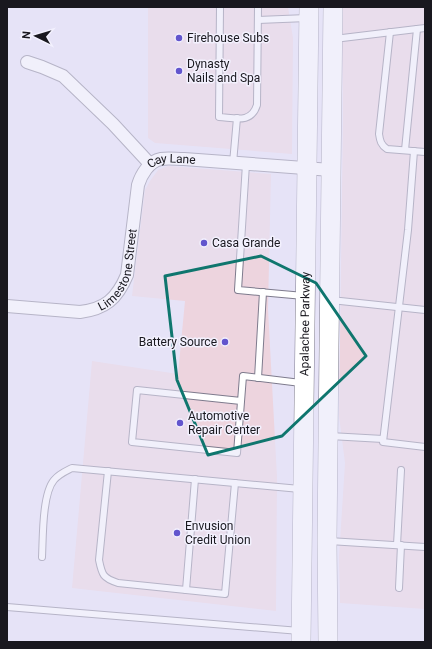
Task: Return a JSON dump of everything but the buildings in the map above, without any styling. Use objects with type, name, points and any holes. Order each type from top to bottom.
[{"type":"main road","name":"Apalachee Parkway","points":[[328,642],[327,541],[333,7]]},
{"type":"main road","name":"Apalachee Parkway","points":[[301,637],[309,13]]},
{"type":"street","name":"Cay Lane","points":[[27,62],[42,66],[63,76],[113,124],[150,164],[159,159],[332,170]]},
{"type":"street","name":"Limestone Street","points":[[7,306],[80,312],[104,306],[114,298],[122,287],[127,275],[138,185],[141,176],[150,164]]},
{"type":"lane","points":[[220,7],[219,117],[237,118],[248,118],[255,113],[258,105],[258,7]]},
{"type":"lane","points":[[258,20],[309,13]]},
{"type":"lane","points":[[333,40],[425,28]]},
{"type":"lane","points":[[405,150],[417,29]]},
{"type":"lane","points":[[390,32],[379,134],[380,140],[383,146],[387,149],[425,152]]},
{"type":"lane","points":[[233,163],[237,118]]},
{"type":"lane","points":[[383,439],[408,230],[414,151]]},
{"type":"lane","points":[[246,164],[238,290],[305,296]]},
{"type":"lane","points":[[258,378],[263,292]]},
{"type":"lane","points":[[330,300],[425,310]]},
{"type":"lane","points":[[241,401],[137,390],[132,442],[236,453],[241,401],[242,376],[304,383]]},
{"type":"lane","points":[[328,436],[383,439],[383,442],[425,447]]},
{"type":"lane","points":[[42,557],[47,496],[52,482],[60,473],[72,468],[303,489]]},
{"type":"lane","points":[[400,588],[399,545],[401,470]]},
{"type":"lane","points":[[108,471],[99,560],[101,572],[108,580],[118,583],[225,594],[235,483]]},
{"type":"lane","points":[[186,590],[195,479]]},
{"type":"lane","points":[[327,541],[425,547]]},
{"type":"lane","points":[[7,607],[301,637]]},
{"type":"highlighted area","points":[[261,256],[316,283],[366,356],[282,436],[208,455],[177,380],[165,276]]},
{"type":"shaded area","points":[[148,7],[288,7],[293,38],[292,154],[155,143],[148,138]]},
{"type":"shaded area","points":[[342,7],[425,7],[425,609],[340,603],[339,557],[345,463],[339,416],[343,119]]},
{"type":"shaded area","points":[[168,166],[271,174],[268,309],[277,477],[276,611],[72,588],[92,361],[178,374],[185,301],[132,296],[145,190],[158,170]]},
{"type":"place","name":"Firehouse Subs","points":[[179,38]]},
{"type":"place","name":"Dynasty Nails and Spa","points":[[179,71]]},
{"type":"place","name":"Casa Grande","points":[[204,243]]},
{"type":"place","name":"Battery Source","points":[[225,342]]},
{"type":"place","name":"Automotive Repair Center","points":[[180,423]]},
{"type":"place","name":"Envusion Credit Union","points":[[177,533]]}]
